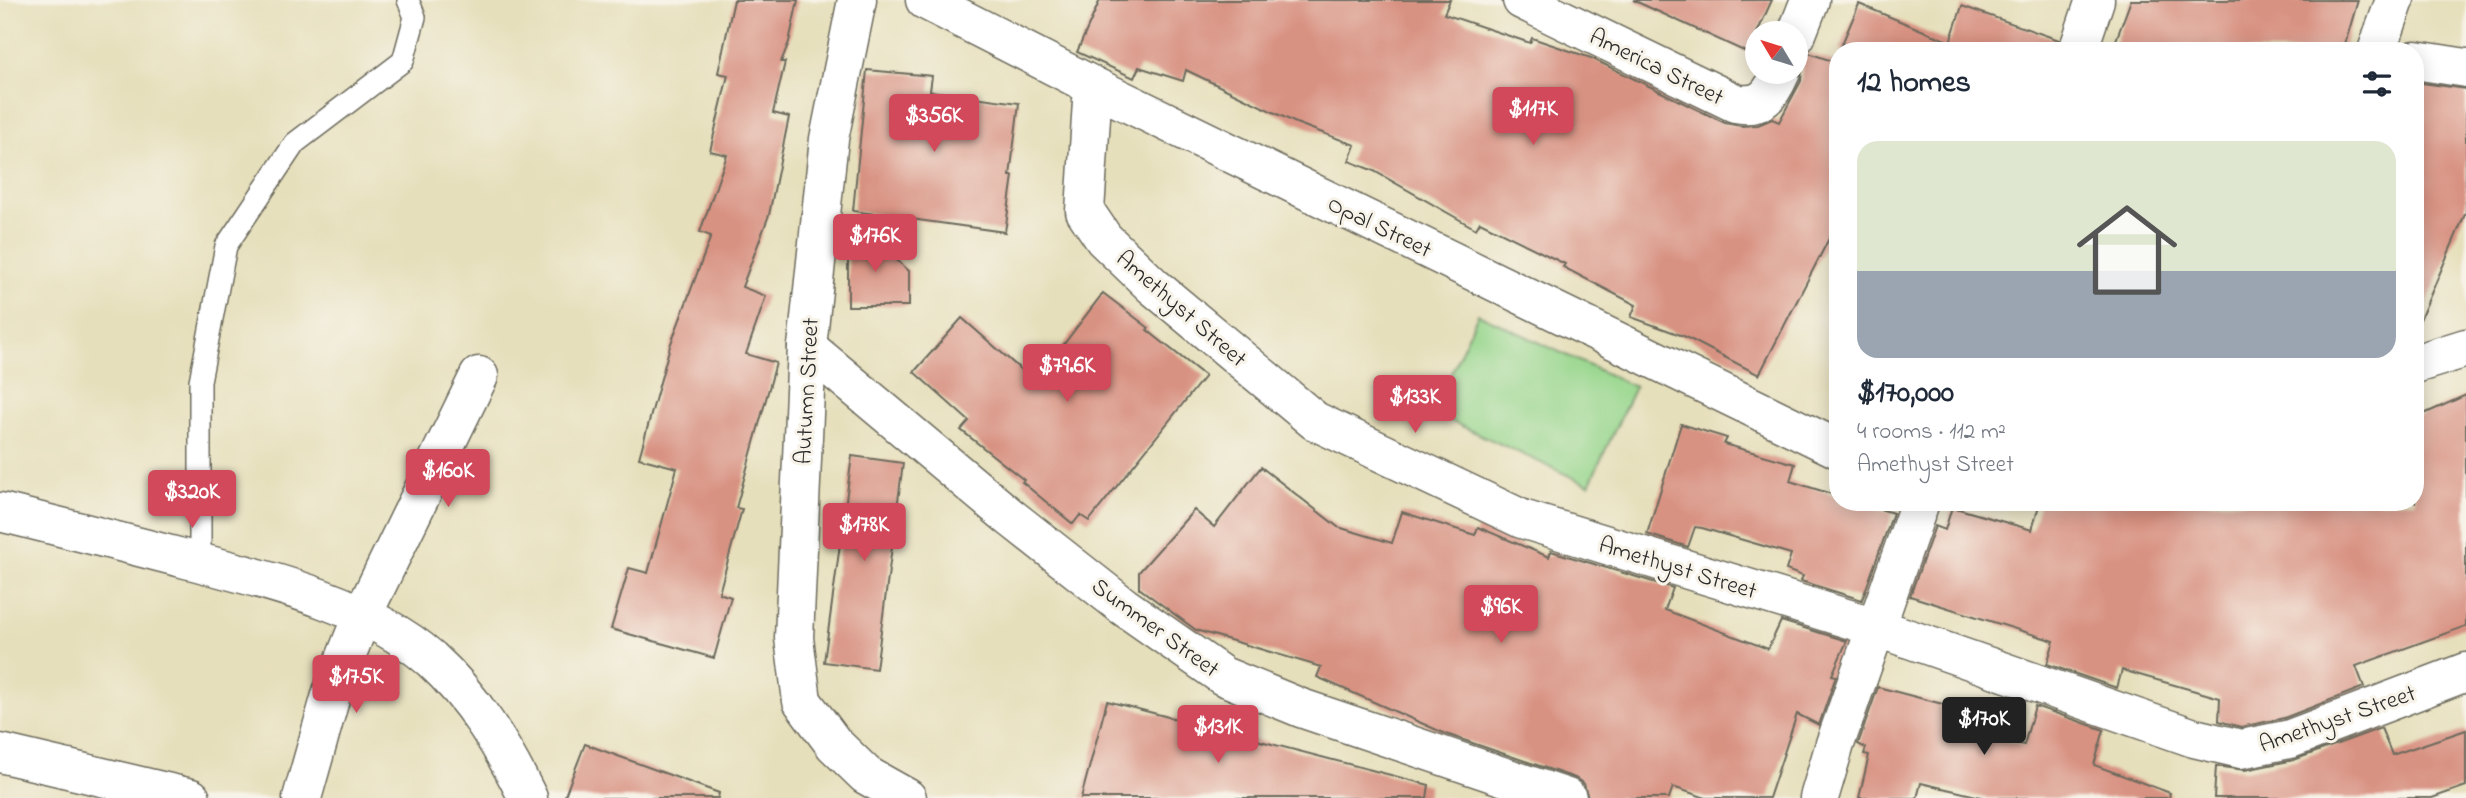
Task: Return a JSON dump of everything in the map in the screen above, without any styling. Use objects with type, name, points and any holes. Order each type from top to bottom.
[{"type":"street","name":"Autumn Street","points":[[857,0],[829,139],[807,347],[794,638],[802,701],[834,744],[866,775],[907,798]]},
{"type":"street","name":"Opal Street","points":[[925,0],[1093,86],[1829,445]]},
{"type":"street","name":"America Street","points":[[1522,0],[1735,103],[1750,106],[1764,100],[1776,84]]},
{"type":"street","points":[[1802,21],[1810,0]]},
{"type":"street","points":[[2081,42],[2095,0]]},
{"type":"street","points":[[2380,42],[2395,0]]},
{"type":"street","points":[[2424,61],[2466,68]]},
{"type":"street","name":"Amethyst Street","points":[[1093,86],[1085,211],[1104,239],[1153,286],[1315,421],[1522,519],[1875,626],[2194,738],[2241,749],[2290,739],[2466,672]]},
{"type":"street","name":"Summer Street","points":[[807,347],[1123,606],[1223,676],[1301,708],[1567,798]]},
{"type":"street","points":[[2424,361],[2466,348]]},
{"type":"street","points":[[302,798],[332,692],[362,616],[479,376]]},
{"type":"street","points":[[1819,798],[1875,626],[1917,511]]},
{"type":"street","points":[[0,512],[251,576],[362,616],[400,636],[430,659],[459,687],[514,769],[528,798]]},
{"type":"street","points":[[0,753],[191,798]]},
{"type":"lane","points":[[200,562],[200,381],[226,246],[295,143],[403,61],[415,17],[408,0]]},
{"type":"green space","points":[[1478,314],[1635,387],[1589,485],[1433,413]]},
{"type":"building","points":[[734,0],[798,0],[789,42],[781,62],[785,62],[773,113],[789,117],[769,215],[742,287],[766,296],[746,354],[776,363],[736,508],[742,509],[719,593],[731,597],[714,658],[611,629],[629,568],[648,573],[677,468],[639,458],[670,346],[711,236],[700,232],[727,155],[710,151],[728,75],[718,73]]},
{"type":"building","points":[[1100,0],[1450,0],[1444,14],[1530,43],[1532,38],[1591,58],[1725,123],[1741,126],[1758,125],[1772,119],[1779,122],[1799,84],[1808,84],[1809,53],[1829,60],[1829,239],[1759,375],[1686,337],[1631,317],[1636,305],[1563,267],[1565,264],[1480,222],[1476,229],[1374,171],[1349,161],[1355,145],[1296,123],[1186,70],[1183,81],[1139,67],[1134,78],[1077,52]]},
{"type":"building","points":[[1633,0],[1772,0],[1762,21],[1745,21],[1745,52]]},
{"type":"building","points":[[2131,0],[2358,0],[2346,42],[2115,42]]},
{"type":"building","points":[[1859,4],[1950,42],[1843,42]]},
{"type":"building","points":[[1962,6],[2059,42],[1950,42]]},
{"type":"building","points":[[867,70],[932,76],[930,91],[1019,103],[1005,232],[853,211]]},
{"type":"building","points":[[2424,83],[2466,89],[2466,212],[2424,310]]},
{"type":"building","points":[[852,220],[909,271],[909,306],[848,306],[848,259]]},
{"type":"building","points":[[1103,293],[1205,376],[1089,521],[1080,515],[1073,524],[1022,482],[1024,480],[961,430],[969,421],[914,372],[962,318],[1035,382]]},
{"type":"building","points":[[2466,395],[2466,626],[2356,666],[2364,687],[2284,718],[2241,727],[2219,721],[2220,698],[2122,670],[2117,688],[2047,664],[2054,641],[1910,596],[1935,526],[1945,530],[1951,511],[1966,511],[2032,530],[2037,511],[2424,511],[2424,414]]},
{"type":"building","points":[[1681,424],[1727,438],[1724,444],[1795,464],[1790,481],[1829,493],[1829,511],[1893,513],[1862,600],[1801,581],[1803,576],[1786,570],[1791,554],[1695,527],[1688,547],[1647,534]]},
{"type":"building","points":[[852,456],[903,463],[876,669],[824,662]]},
{"type":"building","points":[[1261,467],[1338,527],[1392,543],[1402,512],[1475,535],[1478,527],[1549,557],[1551,551],[1673,588],[1665,610],[1768,649],[1781,621],[1847,641],[1832,675],[1836,676],[1819,725],[1797,714],[1769,798],[1706,798],[1673,787],[1669,798],[1588,798],[1584,784],[1575,778],[1446,734],[1317,677],[1321,667],[1196,630],[1139,588],[1139,572],[1194,510],[1214,527]]},
{"type":"building","points":[[1878,687],[1950,706],[1945,726],[2024,745],[2035,706],[2104,730],[2094,765],[2170,793],[2169,798],[1985,798],[1921,783],[1917,798],[1859,798],[1869,755],[1864,754],[1866,748],[1858,744]]},
{"type":"building","points":[[1107,701],[1429,785],[1427,798],[1081,798]]},
{"type":"building","points":[[2381,728],[2392,755],[2466,730],[2466,786],[2432,798],[2214,798],[2216,766],[2245,770],[2294,760]]},
{"type":"building","points":[[585,744],[719,793],[718,798],[564,798]]}]
